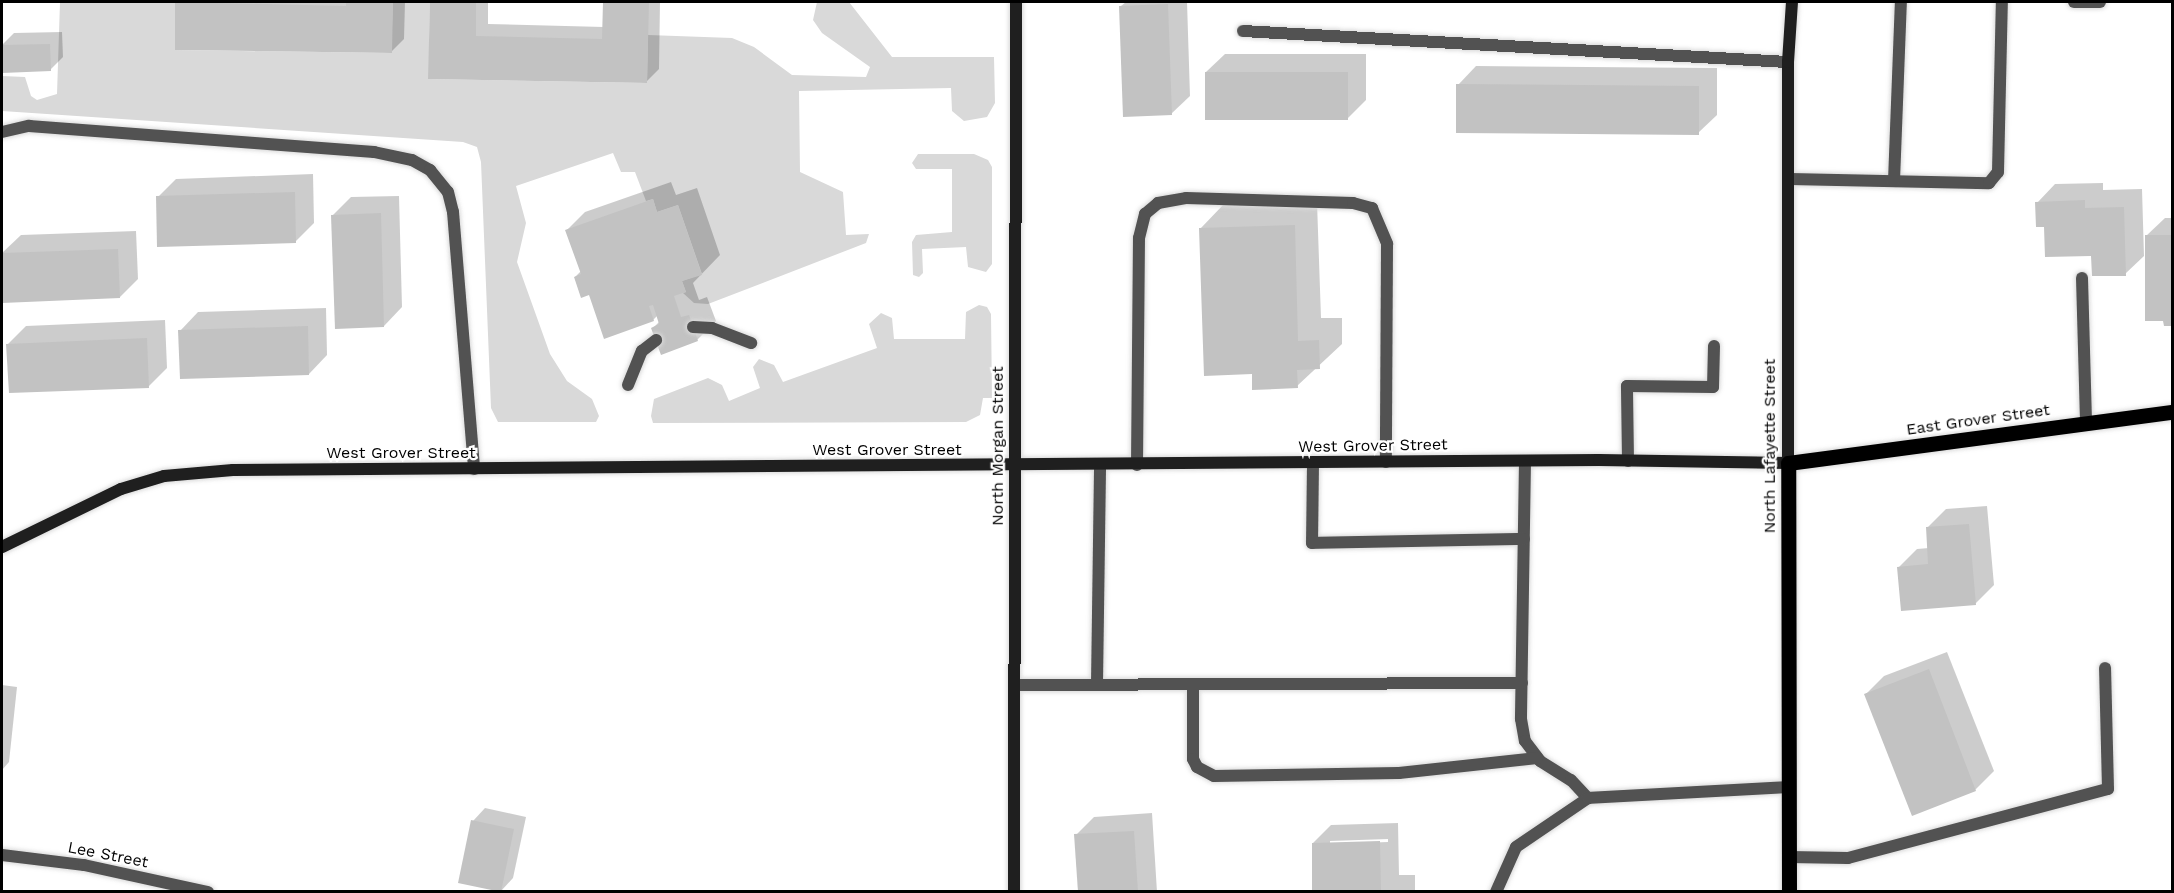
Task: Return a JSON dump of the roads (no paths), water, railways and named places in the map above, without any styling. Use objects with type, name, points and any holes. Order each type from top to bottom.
[{"type":"main road","name":"East Grover Street","points":[[1788,463],[2172,411]]},
{"type":"main road","name":"North Lafayette Street","points":[[1788,463],[1789,891]]},
{"type":"street","name":"North Morgan Street","points":[[1014,891],[1016,2]]},
{"type":"street","name":"North Lafayette Street","points":[[1788,463],[1790,179],[1788,62],[1792,2]]},
{"type":"street","points":[[1894,181],[1901,2]]},
{"type":"street","points":[[1790,179],[1989,183],[1998,172],[2002,2]]},
{"type":"street","points":[[2074,2],[2100,2]]},
{"type":"street","points":[[1243,31],[1788,62]]},
{"type":"street","points":[[2,132],[29,126],[374,152],[412,160],[430,170],[448,192],[453,212],[474,469]]},
{"type":"street","points":[[1137,465],[1139,238],[1145,214],[1158,202],[1186,198],[1353,203],[1372,208],[1387,244],[1386,462]]},
{"type":"street","points":[[2082,278],[2086,423]]},
{"type":"street","points":[[693,327],[712,328],[751,343]]},
{"type":"street","points":[[628,385],[642,351],[656,340]]},
{"type":"street","points":[[1628,461],[1627,386],[1713,387],[1714,346]]},
{"type":"street","name":"West Grover Street","points":[[2,547],[121,489],[164,476],[233,470],[1015,466],[1525,460],[1788,463]]},
{"type":"street","points":[[1525,460],[1522,683],[1525,741],[1537,758],[1571,780],[1588,798]]},
{"type":"street","points":[[1312,463],[1312,543],[1524,539]]},
{"type":"street","points":[[1097,684],[1100,465]]},
{"type":"street","points":[[1789,857],[1848,858],[2108,789],[2105,668]]},
{"type":"street","points":[[1015,685],[1522,683]]},
{"type":"street","points":[[1192,684],[1193,759],[1197,767],[1214,776],[1399,773],[1537,758]]},
{"type":"street","points":[[1496,891],[1516,847],[1588,798],[1788,787]]},
{"type":"street","name":"Lee Street","points":[[2,855],[84,865],[208,891]]}]
